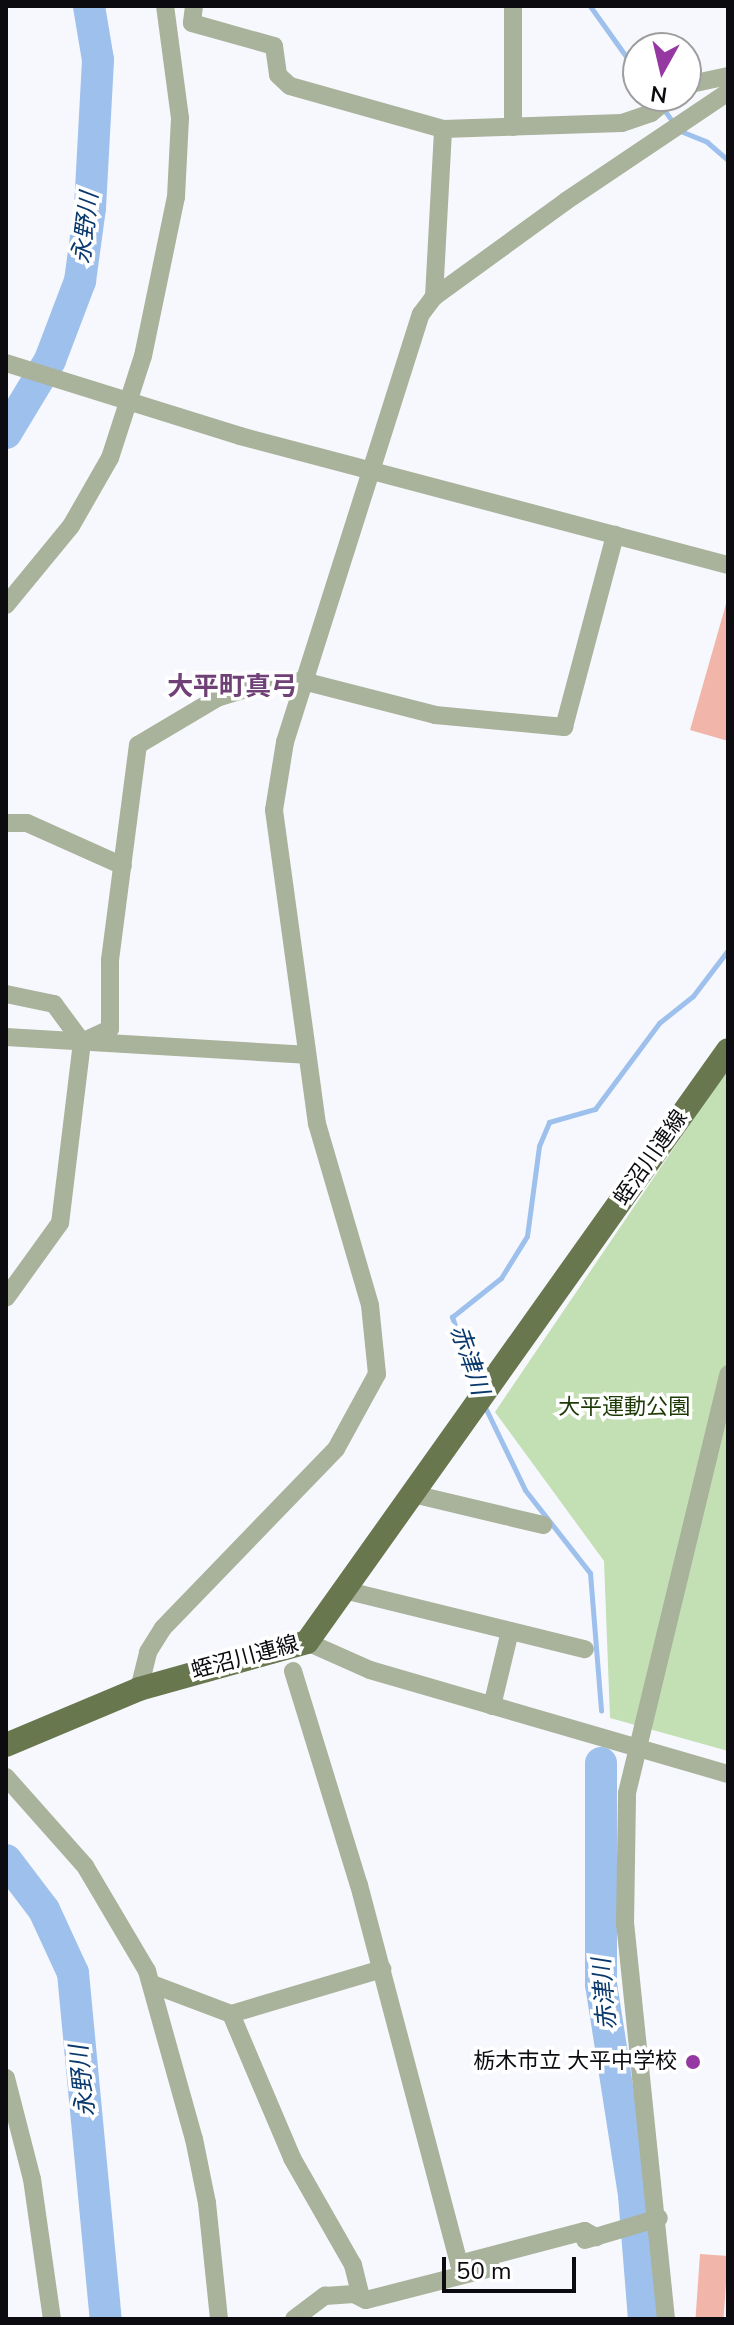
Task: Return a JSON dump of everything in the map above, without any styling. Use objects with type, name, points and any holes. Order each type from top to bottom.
[{"type":"main road","name":"蛭沼川連線","points":[[6,1745],[139,1689],[307,1642],[728,1050]]},
{"type":"street","points":[[194,6],[192,23],[274,46],[278,75],[290,86],[443,129],[622,123],[652,112]]},
{"type":"street","points":[[513,6],[513,127]]},
{"type":"street","points":[[6,605],[71,526],[110,458],[156,307],[176,197],[180,118],[169,7]]},
{"type":"street","points":[[702,82],[728,76]]},
{"type":"street","points":[[139,1689],[148,1652],[163,1628],[336,1449],[377,1374],[370,1305],[317,1124],[305,1055],[274,810],[275,783],[303,681],[421,314],[434,297],[728,92]]},
{"type":"street","points":[[434,297],[443,129]]},
{"type":"street","points":[[6,363],[128,403],[728,565]]},
{"type":"street","points":[[82,1042],[110,1029],[110,960],[138,745],[217,698],[265,683],[303,681],[435,715],[564,727],[615,535]]},
{"type":"street","points":[[6,823],[27,823],[123,866]]},
{"type":"street","points":[[6,994],[54,1004],[82,1042],[60,1223],[6,1298]]},
{"type":"street","points":[[6,1037],[305,1055]]},
{"type":"street","points":[[666,2319],[659,2218],[625,1924],[627,1793],[634,1748],[728,1378]]},
{"type":"street","points":[[413,1494],[543,1525]]},
{"type":"street","points":[[344,1590],[585,1649]]},
{"type":"street","points":[[492,1706],[510,1631]]},
{"type":"street","points":[[307,1642],[370,1670],[728,1774]]},
{"type":"street","points":[[293,1671],[382,1969],[459,2264],[585,2231],[596,2237]]},
{"type":"street","points":[[6,1777],[85,1866],[133,1943],[152,1984],[173,2051],[207,2203],[219,2319]]},
{"type":"street","points":[[152,1984],[231,2014],[382,1969]]},
{"type":"street","points":[[231,2014],[292,2158],[353,2265],[361,2297]]},
{"type":"street","points":[[6,2078],[32,2179],[52,2319]]},
{"type":"street","points":[[294,2319],[325,2296],[361,2297],[417,2290],[659,2218]]},
{"type":"green space","name":"大平運動公園","points":[[728,1068],[728,1751],[610,1718],[604,1561],[495,1412]]},
{"type":"building","points":[[728,597],[728,741],[690,730]]},
{"type":"building","points":[[700,2254],[728,2256],[724,2319],[695,2319]]},
{"type":"waterway","name":"永野川","points":[[6,433],[50,360],[80,281],[90,208],[98,60],[89,6]]},
{"type":"waterway","name":"赤津川","points":[[590,6],[622,51]]},
{"type":"waterway","name":"赤津川","points":[[666,112],[673,122]]},
{"type":"waterway","name":"赤津川","points":[[678,130],[707,142],[728,160]]},
{"type":"waterway","name":"赤津川","points":[[478,1388],[452,1317],[501,1278],[527,1236],[539,1146],[549,1122],[595,1109],[659,1023],[693,996],[728,950]]},
{"type":"waterway","name":"赤津川","points":[[484,1405],[525,1490],[590,1573],[601,1711]]},
{"type":"waterway","name":"赤津川","points":[[601,1763],[601,1984],[634,2195],[644,2319]]},
{"type":"waterway","name":"永野川","points":[[6,1860],[44,1910],[73,1973],[106,2319]]},
{"type":"place","name":"栃木市立 大平中学校","points":[[693,2062]]},
{"type":"district","name":"大平町真弓","points":[[232,687]]}]
